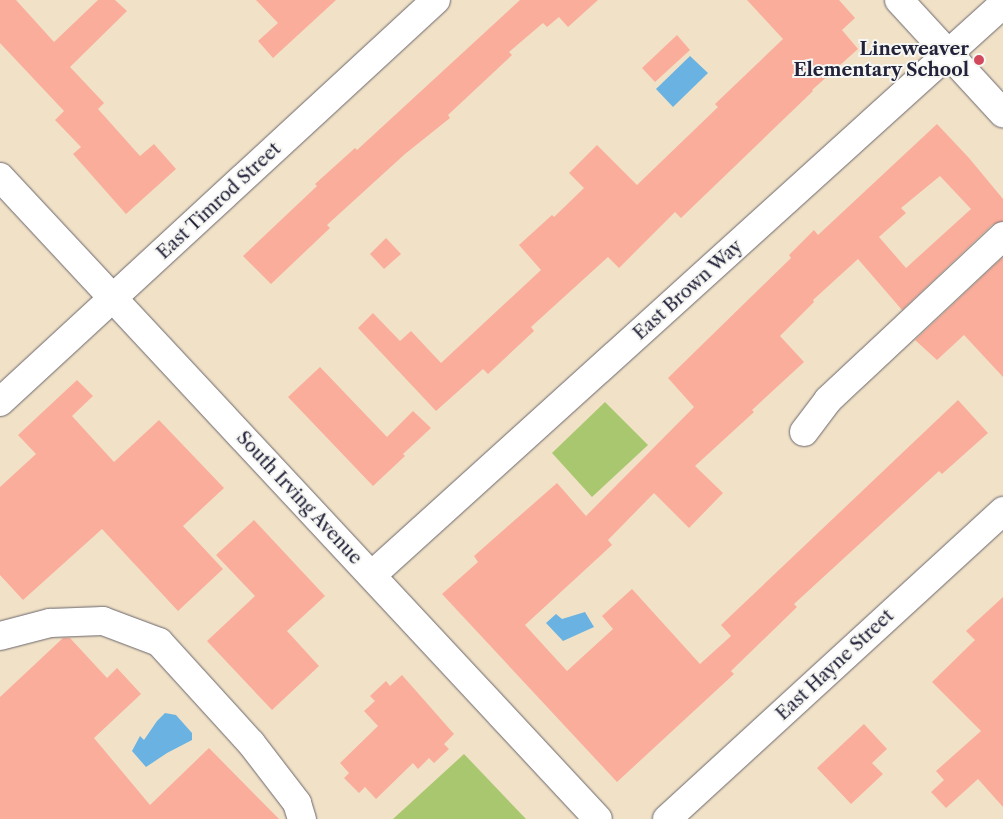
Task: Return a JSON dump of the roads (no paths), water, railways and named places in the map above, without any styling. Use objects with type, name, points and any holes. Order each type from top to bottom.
[{"type":"street","name":"East Timrod Street","points":[[0,402],[436,0]]},
{"type":"street","points":[[899,0],[1003,112]]},
{"type":"street","name":"East Brown Way","points":[[372,575],[1003,4]]},
{"type":"street","name":"South Irving Avenue","points":[[0,177],[598,819]]},
{"type":"street","points":[[804,432],[828,400],[1003,236]]},
{"type":"street","name":"East Hayne Street","points":[[667,819],[1003,510]]},
{"type":"street","points":[[0,636],[50,623],[103,621],[159,642],[251,743],[297,803],[302,819]]},
{"type":"water","points":[[690,56],[708,73],[673,107],[656,89]]},
{"type":"water","points":[[585,612],[594,627],[563,641],[546,623],[556,614],[562,619]]},
{"type":"water","points":[[165,713],[176,715],[192,733],[192,740],[146,767],[132,751],[140,736],[144,740]]},
{"type":"place","name":"Lineweaver Elementary School","points":[[979,60]]}]
